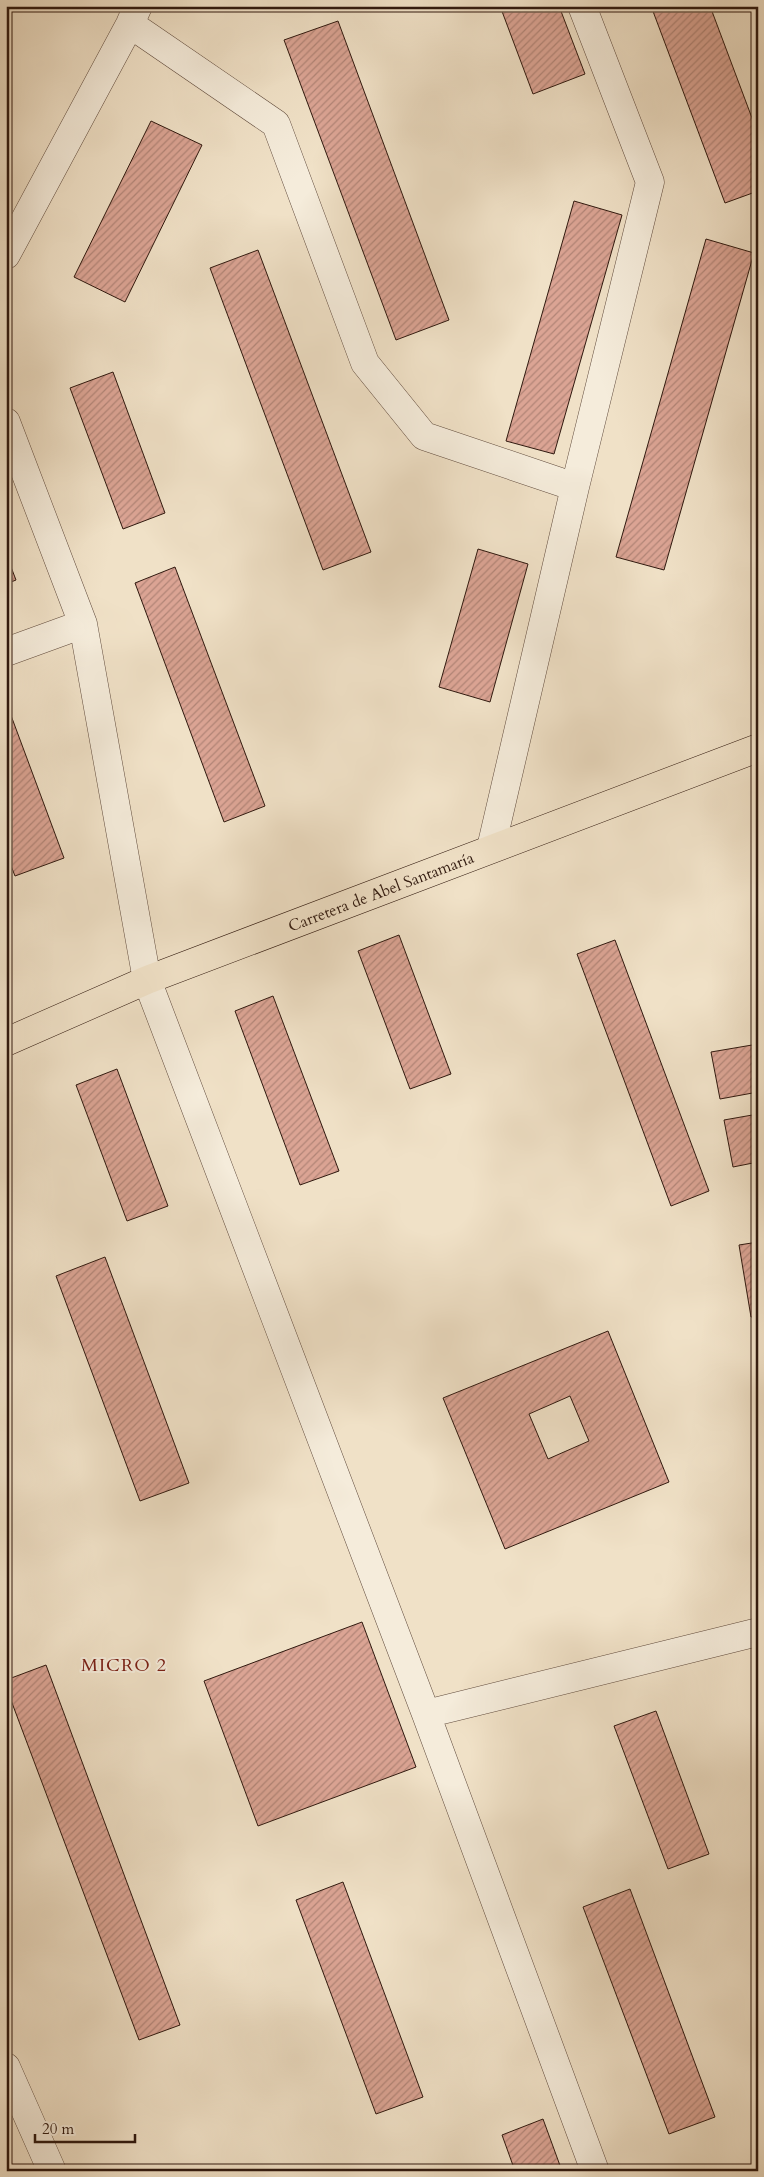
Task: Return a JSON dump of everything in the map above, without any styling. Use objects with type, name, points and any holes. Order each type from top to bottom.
[{"type":"main road","name":"Carretera de Abel Santamaría","points":[[6,1042],[147,980],[491,848],[757,751]]},
{"type":"street","points":[[491,848],[575,487],[650,182],[582,6]]},
{"type":"street","points":[[6,255],[134,15],[276,124],[365,363],[424,436],[575,487]]},
{"type":"street","points":[[6,422],[83,624],[147,980],[426,1714],[595,2171]]},
{"type":"street","points":[[6,652],[83,624]]},
{"type":"street","points":[[426,1714],[758,1632]]},
{"type":"street","points":[[6,2067],[52,2171]]},
{"type":"building","points":[[500,6],[559,6],[585,74],[533,94]]},
{"type":"building","points":[[651,6],[710,6],[758,134],[758,191],[725,203]]},
{"type":"building","points":[[338,21],[449,320],[396,340],[284,40]]},
{"type":"building","points":[[151,121],[202,145],[125,302],[74,277]]},
{"type":"building","points":[[574,201],[622,215],[554,454],[506,441]]},
{"type":"building","points":[[706,239],[754,253],[664,570],[616,557]]},
{"type":"building","points":[[258,250],[371,552],[323,570],[210,268]]},
{"type":"building","points":[[113,372],[165,513],[123,529],[70,388]]},
{"type":"building","points":[[478,549],[528,564],[490,702],[439,687]]},
{"type":"building","points":[[6,554],[16,580],[6,584]]},
{"type":"building","points":[[175,567],[265,806],[224,822],[135,583]]},
{"type":"building","points":[[6,702],[64,858],[15,876],[6,853]]},
{"type":"building","points":[[399,935],[451,1074],[410,1089],[358,951]]},
{"type":"building","points":[[615,940],[709,1191],[671,1206],[577,954]]},
{"type":"building","points":[[273,996],[339,1171],[300,1185],[235,1011]]},
{"type":"building","points":[[758,1044],[758,1092],[720,1099],[711,1052]]},
{"type":"building","points":[[117,1069],[168,1206],[127,1221],[76,1085]]},
{"type":"building","points":[[758,1114],[758,1162],[733,1167],[724,1120]]},
{"type":"building","points":[[758,1242],[758,1316],[751,1317],[739,1245]]},
{"type":"building","points":[[105,1257],[189,1483],[140,1501],[56,1276]]},
{"type":"building","points":[[608,1331],[669,1482],[505,1549],[443,1398]],"holes":[[[570,1396],[589,1441],[548,1459],[529,1414]]]},
{"type":"building","points":[[362,1622],[416,1767],[258,1826],[204,1681]]},
{"type":"building","points":[[46,1665],[180,2025],[139,2040],[6,1687],[6,1680]]},
{"type":"building","points":[[656,1711],[709,1854],[668,1869],[614,1726]]},
{"type":"building","points":[[343,1882],[423,2097],[376,2114],[296,1900]]},
{"type":"building","points":[[630,1889],[715,2117],[669,2134],[583,1907]]},
{"type":"building","points":[[543,2119],[562,2171],[515,2171],[502,2135]]},
{"type":"district","name":"MICRO 2","points":[[124,1665]]}]
